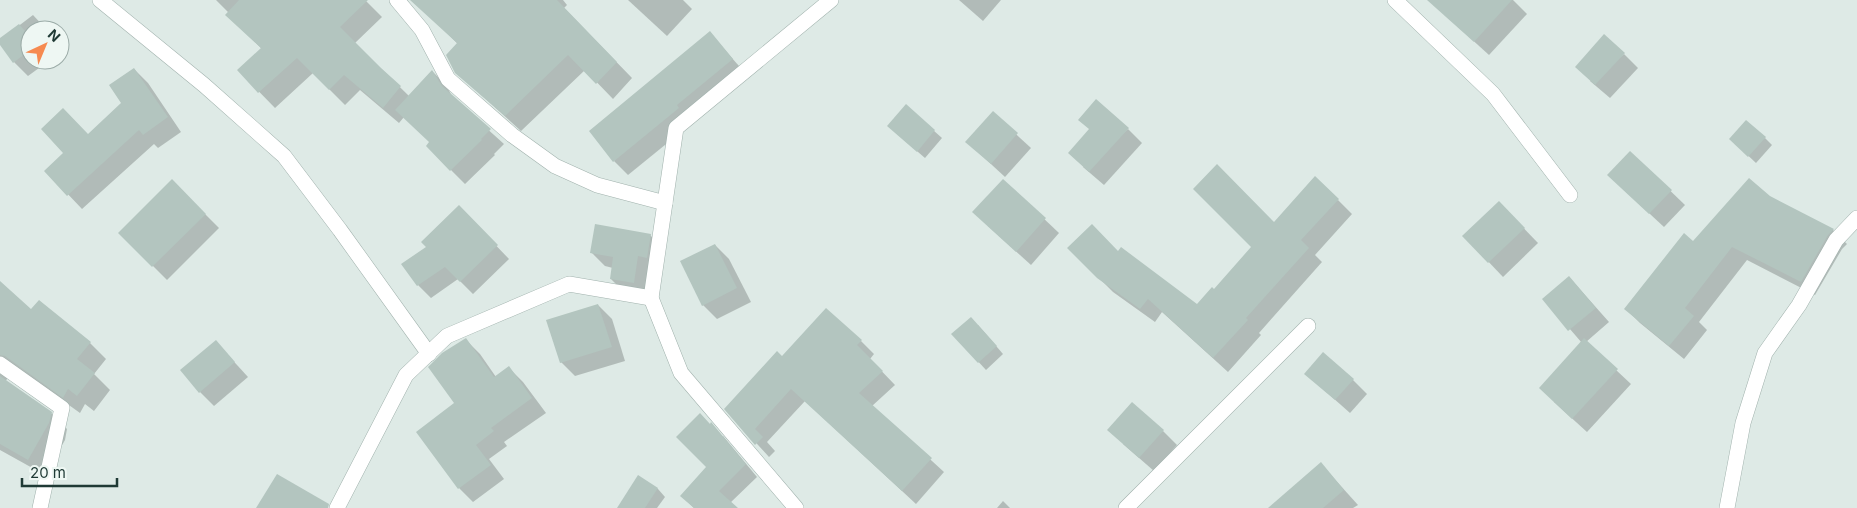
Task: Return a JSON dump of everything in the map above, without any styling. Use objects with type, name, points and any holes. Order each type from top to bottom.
[{"type":"street","points":[[100,0],[204,85],[284,156],[429,354]]},
{"type":"street","points":[[397,0],[422,30],[448,79],[512,135],[555,166],[597,185],[665,203]]},
{"type":"street","points":[[796,508],[681,373],[651,298],[676,128],[831,0]]},
{"type":"street","points":[[1399,1],[1493,94],[1570,195]]},
{"type":"street","points":[[1727,508],[1743,423],[1765,353],[1799,305],[1836,240],[1857,218]]},
{"type":"street","points":[[337,508],[406,375],[447,336],[569,284],[651,298]]},
{"type":"street","points":[[1126,508],[1308,326]]},
{"type":"street","points":[[0,364],[62,408],[40,508]]},
{"type":"building","points":[[239,0],[368,0],[340,27],[401,86],[383,108],[344,75],[329,90],[297,58],[258,93],[237,70],[261,48],[225,15]]},
{"type":"building","points":[[410,0],[557,0],[617,62],[596,84],[568,55],[505,116],[455,73],[446,55],[457,43]]},
{"type":"building","points":[[1427,0],[1512,0],[1474,42]]},
{"type":"building","points":[[19,24],[20,25],[20,58],[13,63],[0,45],[0,38]]},
{"type":"building","points":[[710,31],[733,59],[677,105],[679,108],[613,162],[589,131]]},
{"type":"building","points":[[1604,34],[1625,53],[1595,85],[1575,67]]},
{"type":"building","points":[[134,68],[168,117],[143,135],[139,130],[67,196],[44,171],[63,153],[41,129],[63,108],[88,134],[121,103],[109,85]]},
{"type":"building","points":[[432,70],[442,86],[491,129],[450,171],[426,146],[429,142],[395,110]]},
{"type":"building","points":[[1096,99],[1129,128],[1089,172],[1068,153],[1089,129],[1078,120]]},
{"type":"building","points":[[906,104],[935,130],[917,152],[887,126]]},
{"type":"building","points":[[993,111],[1018,133],[991,164],[965,142]]},
{"type":"building","points":[[1746,120],[1766,137],[1748,157],[1729,139]]},
{"type":"building","points":[[1630,151],[1672,190],[1649,214],[1607,175]]},
{"type":"building","points":[[1217,164],[1274,222],[1315,176],[1339,199],[1301,240],[1309,248],[1213,358],[1148,299],[1140,309],[1097,278],[1067,248],[1092,224],[1118,251],[1121,247],[1197,304],[1212,287],[1214,289],[1251,247],[1193,189]]},
{"type":"building","points":[[1749,178],[1770,196],[1834,229],[1828,235],[1801,282],[1732,247],[1685,308],[1694,316],[1669,346],[1624,309],[1684,233],[1693,241]]},
{"type":"building","points":[[172,179],[206,214],[152,267],[118,233]]},
{"type":"building","points":[[1003,179],[1046,218],[1016,252],[972,212]]},
{"type":"building","points":[[1499,201],[1525,228],[1488,263],[1462,236]]},
{"type":"building","points":[[459,205],[498,245],[460,282],[445,267],[417,286],[401,264],[426,247],[421,242]]},
{"type":"building","points":[[595,224],[651,234],[647,258],[638,256],[634,283],[610,279],[613,257],[590,253]]},
{"type":"building","points":[[715,244],[737,288],[702,306],[680,261]]},
{"type":"building","points":[[1569,276],[1596,308],[1568,331],[1542,299]]},
{"type":"building","points":[[0,281],[31,309],[39,300],[91,342],[77,359],[95,373],[77,396],[68,389],[63,398],[5,356],[0,355]]},
{"type":"building","points":[[598,304],[612,347],[560,363],[546,320]]},
{"type":"building","points":[[826,308],[862,340],[857,345],[883,371],[859,393],[932,458],[902,491],[791,389],[755,429],[763,437],[755,445],[724,409],[777,351],[782,356]]},
{"type":"building","points":[[971,317],[997,346],[978,363],[951,334]]},
{"type":"building","points":[[466,338],[494,377],[509,366],[532,398],[491,428],[494,431],[476,445],[491,465],[458,489],[416,432],[454,403],[428,367],[442,353]]},
{"type":"building","points":[[1584,338],[1618,369],[1572,419],[1539,388]]},
{"type":"building","points":[[216,340],[235,362],[199,393],[180,370]]},
{"type":"building","points":[[1323,352],[1354,379],[1335,400],[1304,374]]},
{"type":"building","points":[[0,376],[52,412],[49,423],[28,460],[0,444]]},
{"type":"building","points":[[1132,402],[1164,430],[1139,458],[1107,430]]},
{"type":"building","points":[[700,413],[710,424],[711,422],[746,464],[719,491],[738,508],[694,508],[680,496],[706,467],[676,437]]},
{"type":"building","points":[[1321,462],[1344,490],[1323,508],[1268,508]]},
{"type":"building","points":[[277,474],[329,504],[328,508],[256,508]]},
{"type":"building","points":[[638,475],[658,488],[645,508],[617,508]]}]
